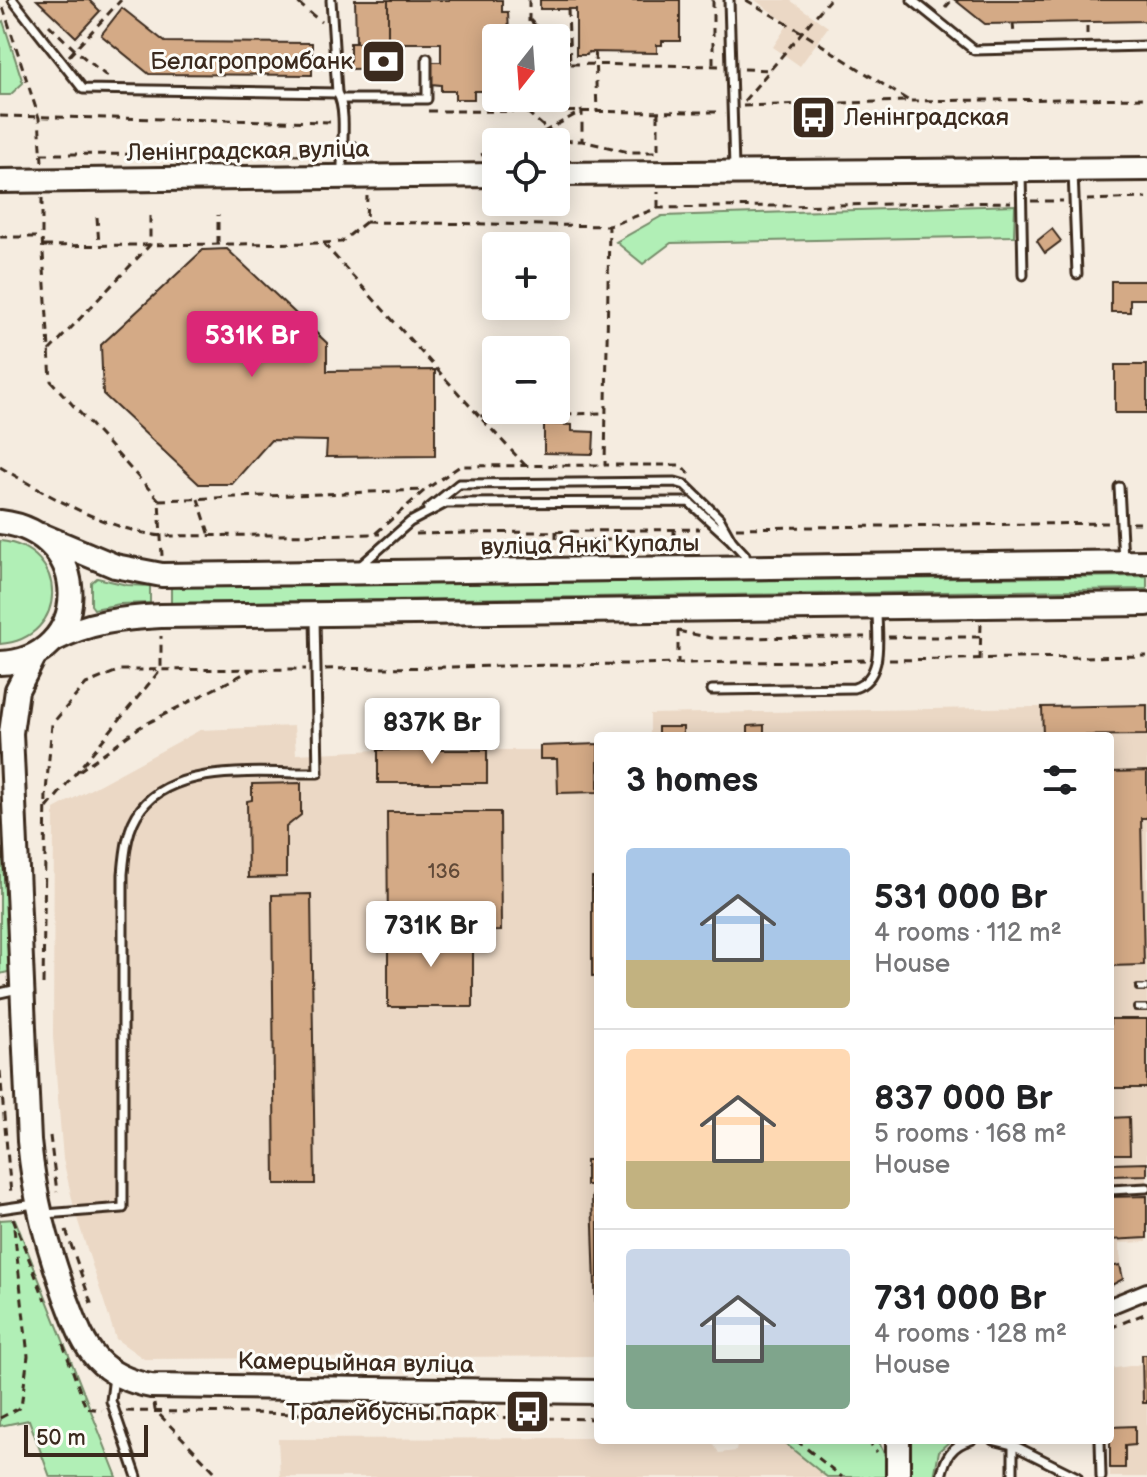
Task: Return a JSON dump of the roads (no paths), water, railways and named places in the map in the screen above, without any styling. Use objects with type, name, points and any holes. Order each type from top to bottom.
[{"type":"main road","name":"Ленінградская вуліца","points":[[0,181],[342,166],[482,174]]},
{"type":"main road","points":[[570,174],[1147,169]]},
{"type":"main road","name":"вуліца Янкі Купалы","points":[[0,512],[10,523],[115,566],[162,575],[1147,562]]},
{"type":"main road","points":[[41,535],[58,551],[69,573],[71,596],[66,620],[54,640]]},
{"type":"main road","points":[[0,663],[13,663],[35,655],[54,640],[91,624],[115,619],[1147,604]]},
{"type":"main road","points":[[35,655],[17,690],[11,758],[16,866],[34,990],[27,1106],[54,1264],[78,1328],[94,1356],[115,1374]]},
{"type":"main road","points":[[0,808],[16,866]]},
{"type":"main road","name":"Камерцыйная вуліца","points":[[115,1374],[151,1386],[594,1392]]},
{"type":"main road","points":[[898,1444],[898,1477]]},
{"type":"street","points":[[1114,1304],[1147,1291]]},
{"type":"lane","points":[[13,0],[83,89],[427,99],[427,58]]},
{"type":"lane","points":[[331,0],[342,122],[342,166]]},
{"type":"lane","points":[[729,0],[734,172]]},
{"type":"lane","points":[[912,0],[974,50],[1147,46]]},
{"type":"lane","points":[[1021,170],[1023,275]]},
{"type":"lane","points":[[1073,170],[1077,274]]},
{"type":"lane","points":[[347,573],[358,568],[395,534],[459,484],[675,482],[685,485],[719,518],[722,528]]},
{"type":"lane","points":[[1119,487],[1123,562]]},
{"type":"lane","points":[[410,522],[446,503],[689,502],[722,528],[745,555],[748,569]]},
{"type":"lane","points":[[712,690],[854,688],[864,685],[871,678],[876,660],[877,606]]},
{"type":"lane","points":[[0,1209],[123,1208],[123,874],[132,825],[139,810],[152,796],[191,778],[318,773],[314,614]]},
{"type":"lane","points":[[0,993],[34,990]]},
{"type":"lane","points":[[1114,1190],[1147,1188]]},
{"type":"lane","points":[[115,1374],[110,1393],[113,1411],[137,1477]]},
{"type":"lane","points":[[941,1477],[950,1452],[959,1444]]},
{"type":"lane","points":[[1013,1444],[1013,1477]]},
{"type":"lane","points":[[1015,1444],[1077,1477]]},
{"type":"lane","points":[[1100,1444],[1101,1477]]},
{"type":"railway","points":[[1138,988],[1147,988]]},
{"type":"railway","points":[[1136,1008],[1147,1008]]},
{"type":"place","name":"Белагропромбанк","points":[[384,61]]},
{"type":"place","name":"Ленінградская","points":[[813,117]]},
{"type":"place","name":"Тралейбусны парк","points":[[527,1412]]}]
